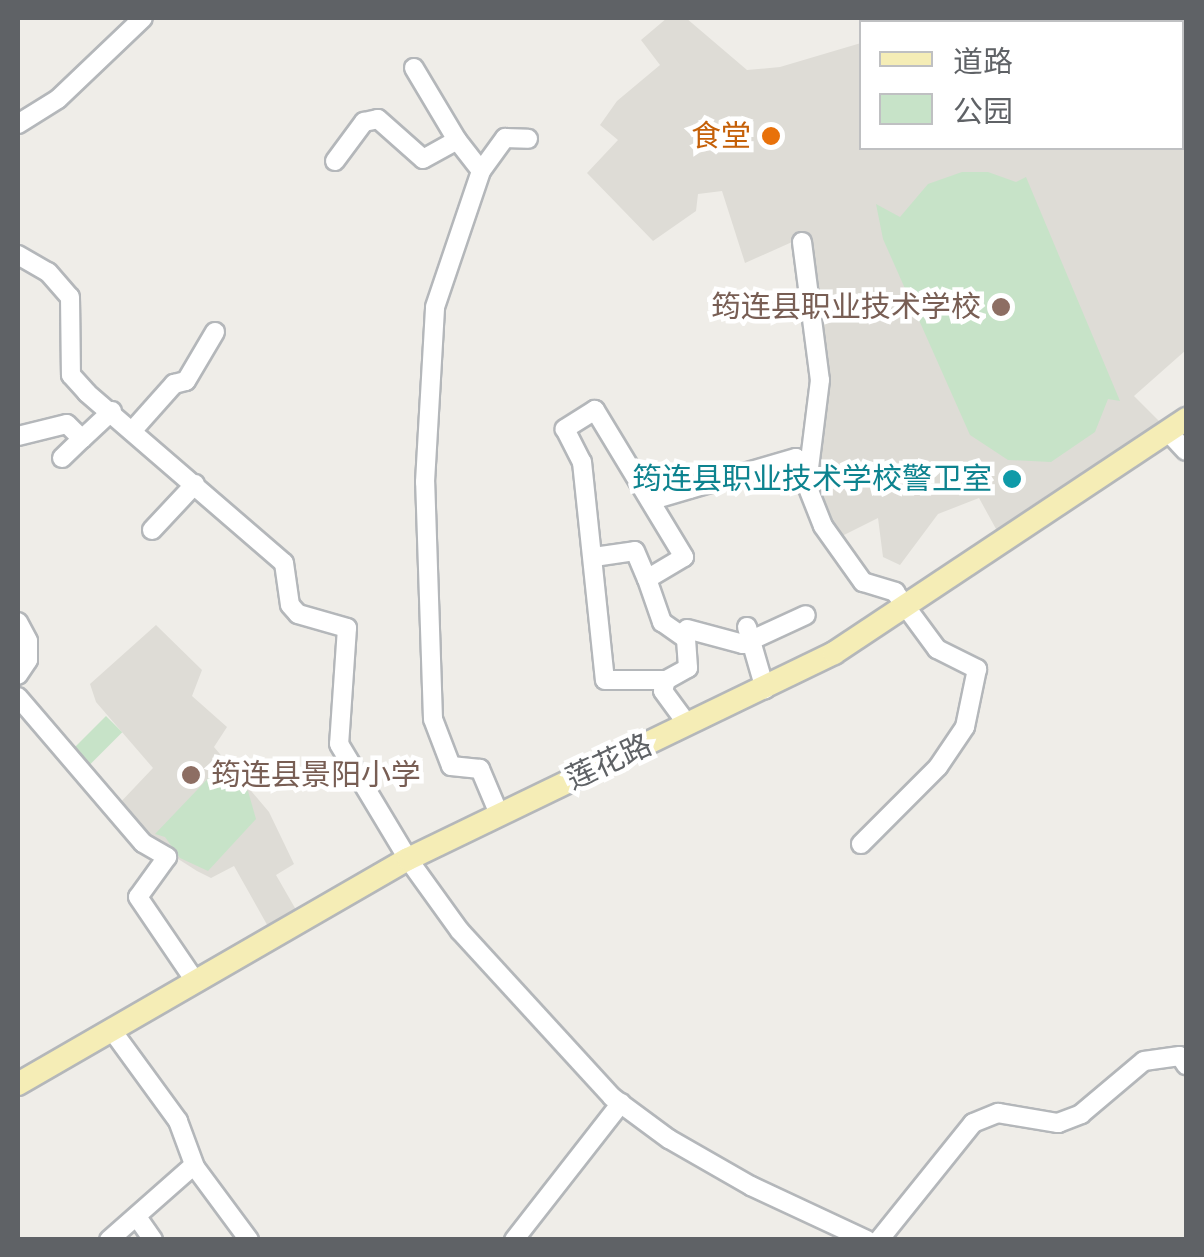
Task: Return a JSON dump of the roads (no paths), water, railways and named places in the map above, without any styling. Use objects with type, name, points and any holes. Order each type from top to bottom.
[{"type":"main road","name":"莲花路","points":[[18,1084],[408,860],[765,689],[911,607],[1178,426]]},
{"type":"street","points":[[18,124],[58,99],[143,18]]},
{"type":"street","points":[[414,68],[457,140],[480,170]]},
{"type":"street","points":[[334,161],[364,122],[378,120],[423,159],[457,140]]},
{"type":"street","points":[[499,814],[480,768],[452,766],[436,732],[427,675],[425,482],[436,308],[480,170],[505,138],[528,139]]},
{"type":"street","points":[[802,242],[820,380],[806,458],[823,526],[863,582],[886,586],[911,607],[938,649],[971,662],[978,684],[965,726],[922,789],[861,844]]},
{"type":"street","points":[[18,255],[48,272],[70,296],[71,374],[284,563],[290,605],[298,614],[347,628],[340,744],[408,860],[460,931],[621,1104],[751,1186],[866,1240]]},
{"type":"street","points":[[134,430],[174,384],[186,381],[216,332]]},
{"type":"street","points":[[594,558],[635,552],[662,622],[686,640],[688,668],[666,680],[605,680],[582,462],[566,428],[595,410],[684,558],[647,579]]},
{"type":"street","points":[[62,458],[112,411]]},
{"type":"street","points":[[18,436],[67,424],[82,439]]},
{"type":"street","points":[[1178,426],[1186,451]]},
{"type":"street","points":[[652,500],[796,458],[809,482]]},
{"type":"street","points":[[152,530],[195,484]]},
{"type":"street","points":[[687,628],[747,635],[806,614]]},
{"type":"street","points":[[18,622],[28,641],[28,660],[18,675]]},
{"type":"street","points":[[747,635],[765,689]]},
{"type":"street","points":[[666,680],[663,692],[688,725]]},
{"type":"street","points":[[18,697],[142,843],[168,857],[138,898],[195,981]]},
{"type":"street","points":[[111,1030],[178,1121],[194,1165],[249,1240]]},
{"type":"street","points":[[879,1240],[972,1123],[998,1113],[1058,1123],[1081,1114],[1144,1061],[1180,1056],[1186,1065]]},
{"type":"street","points":[[514,1240],[621,1104]]},
{"type":"street","points":[[109,1240],[194,1165]]},
{"type":"street","points":[[137,1217],[153,1240]]},
{"type":"place","name":"食堂","points":[[771,136]]},
{"type":"place","name":"筠连县职业技术学校","points":[[1001,307]]},
{"type":"place","name":"筠连县职业技术学校警卫室","points":[[1012,479]]},
{"type":"place","name":"筠连县景阳小学","points":[[191,775]]}]
